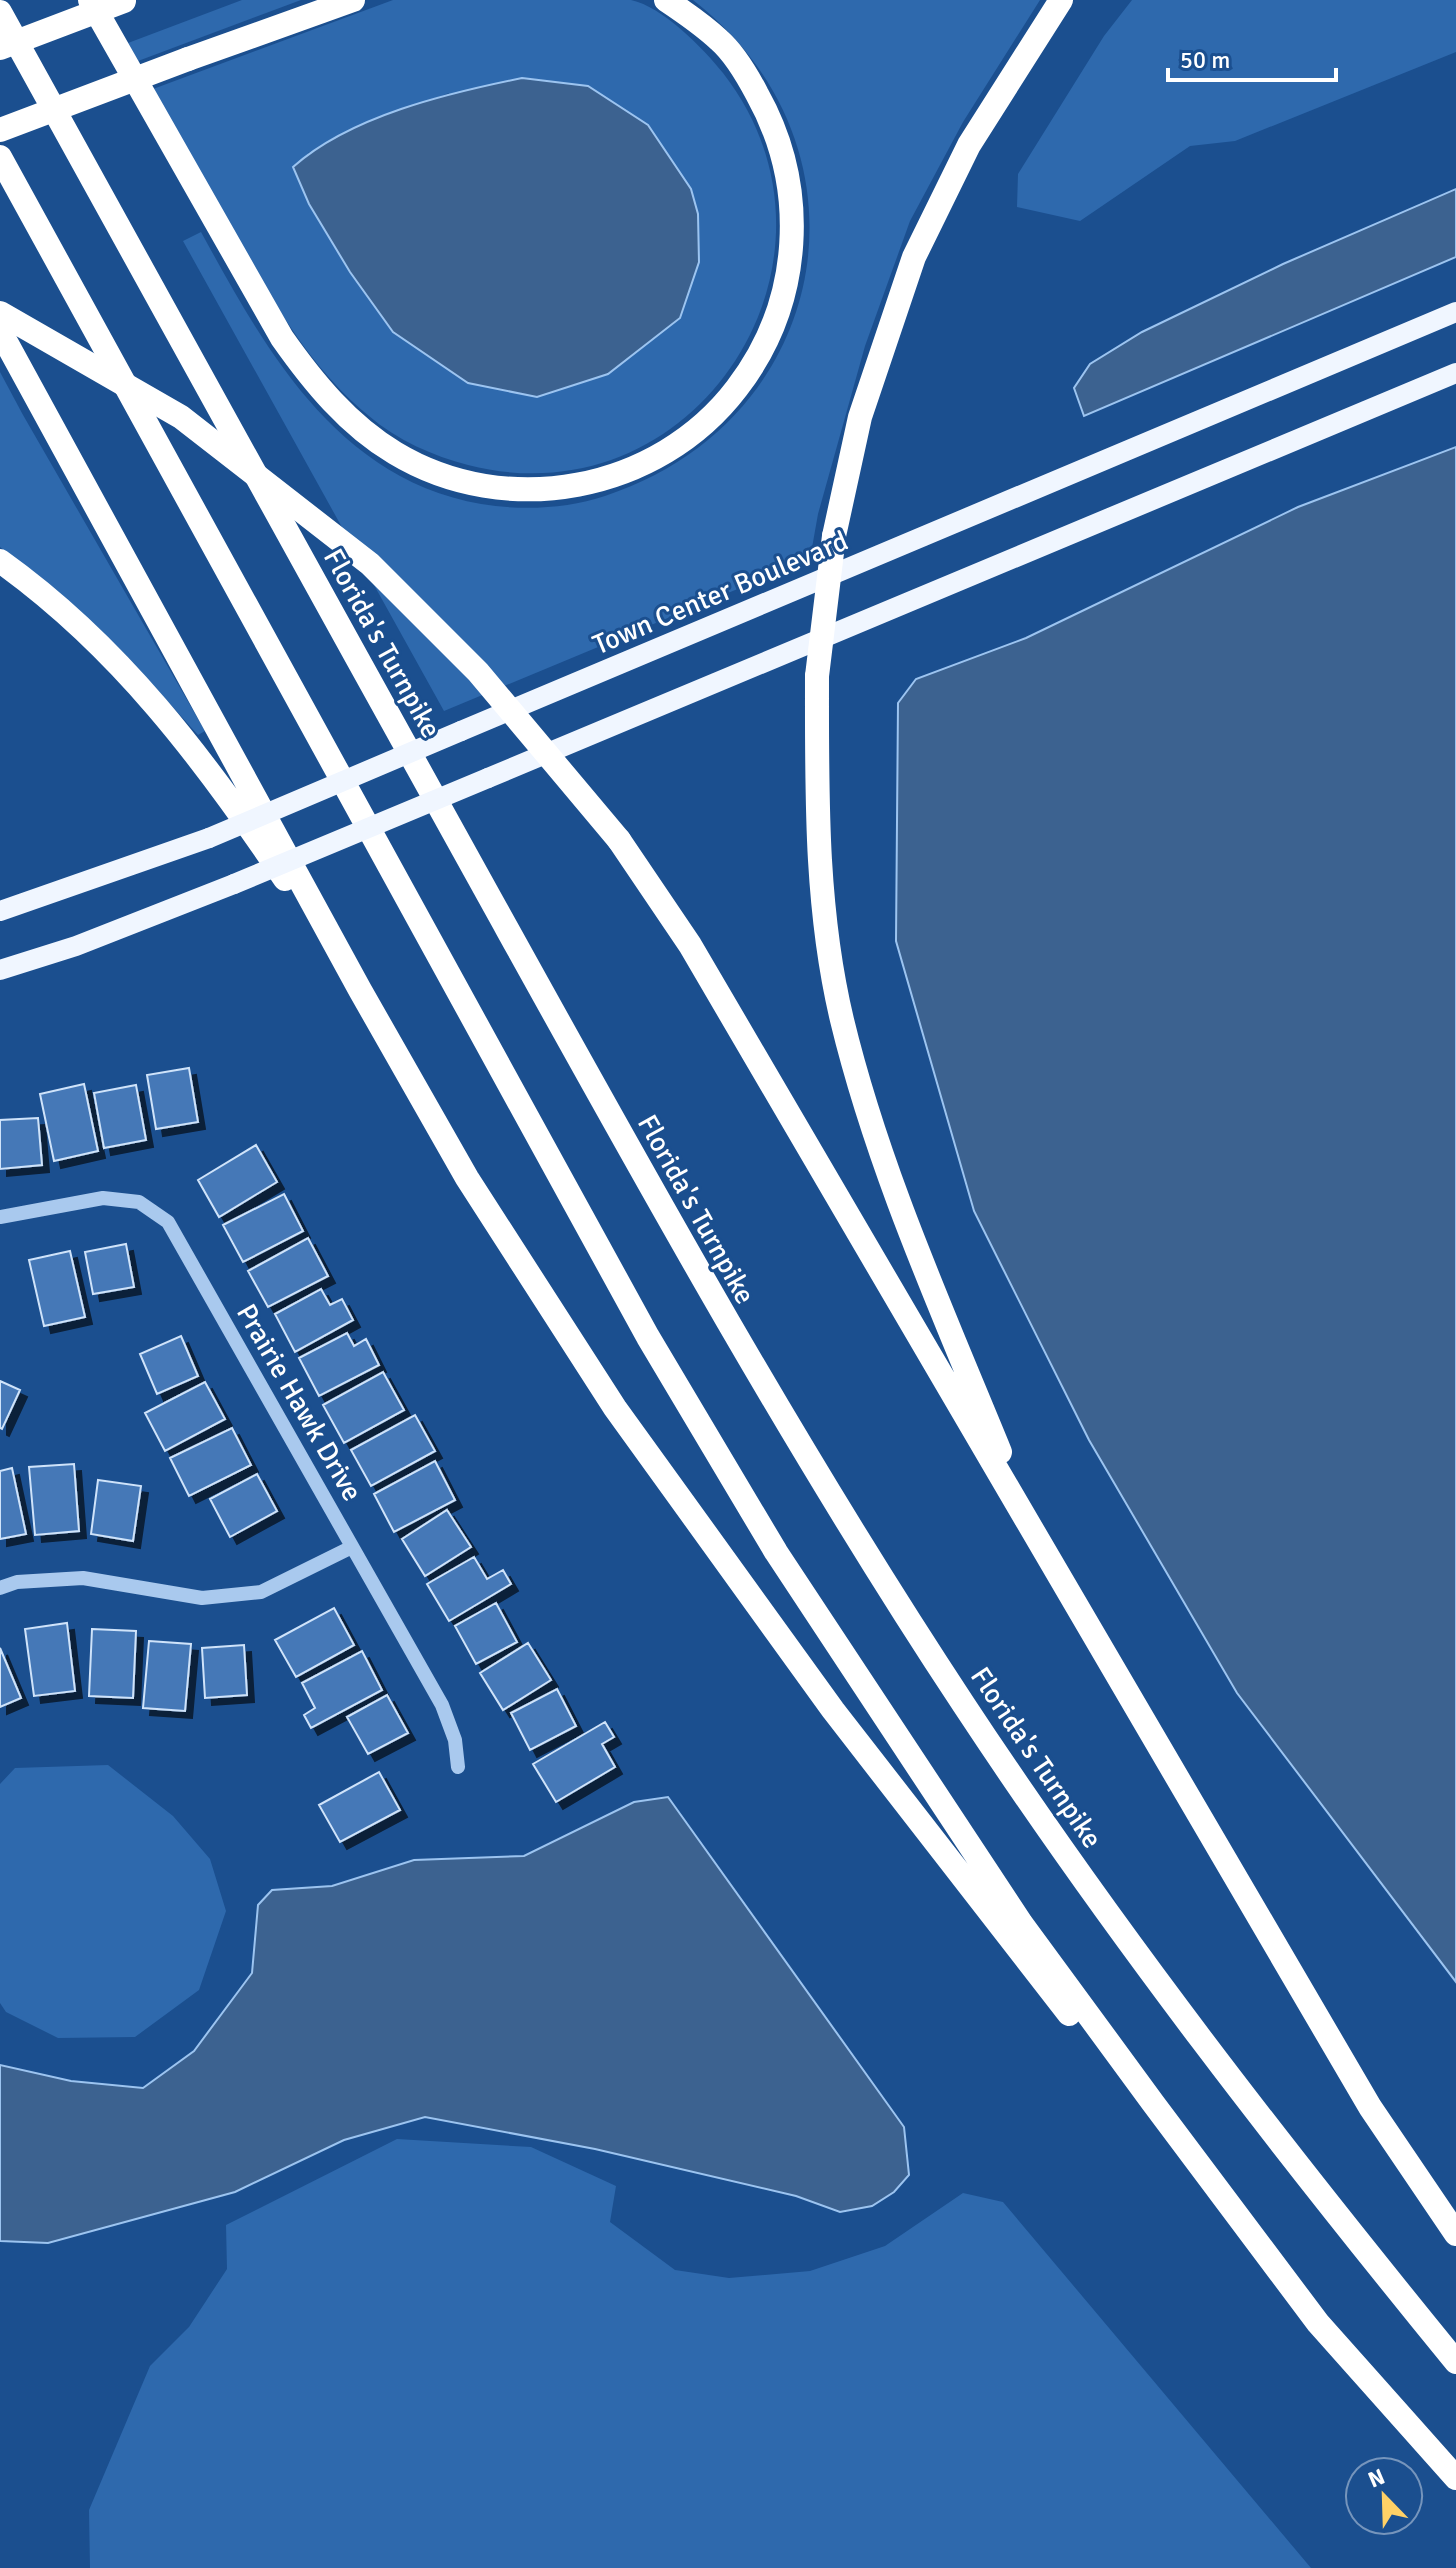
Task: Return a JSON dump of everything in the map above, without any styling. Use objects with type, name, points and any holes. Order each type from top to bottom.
[{"type":"highway","points":[[90,0],[274,324],[308,375],[356,425],[395,453],[445,478],[500,489],[551,490],[602,481],[654,458],[699,427],[737,389],[766,342],[785,292],[793,243],[790,185],[784,151],[748,76],[721,41],[666,0]]},
{"type":"highway","points":[[0,48],[124,0]]},
{"type":"highway","points":[[0,130],[353,0]]},
{"type":"highway","points":[[1061,0],[969,145],[914,257],[860,417],[834,536],[817,676],[817,859],[841,1017],[878,1151],[1010,1476],[1085,1622]]},
{"type":"highway","name":"Florida's Turnpike","points":[[0,12],[710,1296],[842,1512],[963,1705],[1084,1880],[1319,2193],[1456,2362]]},
{"type":"highway","points":[[0,157],[648,1337],[776,1552],[1021,1923],[1318,2323]]},
{"type":"highway","points":[[0,313],[181,417],[370,564],[478,672],[619,840],[698,958],[1370,2107],[1456,2234]]},
{"type":"highway","points":[[0,331],[360,990],[467,1178],[624,1420],[833,1710],[982,1906],[1318,2323],[1456,2478]]},
{"type":"highway","points":[[0,561],[37,587],[106,649],[167,716],[218,779],[360,990]]},
{"type":"main road","name":"Town Center Boulevard","points":[[0,911],[209,838],[1456,312]]},
{"type":"main road","points":[[0,970],[76,946],[234,884],[1456,373]]},
{"type":"street","name":"Prairie Hawk Drive","points":[[0,1217],[103,1198],[139,1202],[168,1222],[442,1705],[455,1740],[458,1767]]},
{"type":"street","points":[[0,1588],[17,1582],[83,1578],[202,1598],[261,1592],[308,1572],[352,1547]]},
{"type":"shaded area","points":[[242,0],[301,0],[138,61],[128,43]]},
{"type":"shaded area","points":[[393,0],[631,0],[643,4],[669,20],[715,63],[763,145],[776,221],[766,294],[735,360],[687,416],[625,455],[551,473],[468,465],[442,457],[403,440],[380,425],[348,397],[311,356],[265,286],[153,89]],"holes":[[[449,93],[393,332],[350,272],[309,204],[308,153],[373,121]]]},
{"type":"shaded area","points":[[693,0],[1040,0],[963,122],[910,221],[865,346],[818,514],[810,559],[444,711],[183,241],[201,232],[261,335],[308,400],[366,454],[400,476],[449,496],[501,507],[555,507],[605,496],[682,459],[742,408],[783,345],[805,275],[808,202],[791,129],[753,60]]},
{"type":"shaded area","points":[[1132,0],[1456,0],[1456,52],[1235,141],[1190,146],[1080,221],[1017,207],[1018,174],[1104,36]]},
{"type":"shaded area","points":[[522,78],[588,86],[648,125],[691,189],[698,214],[699,262],[680,318],[608,374],[537,397],[468,383],[393,332],[350,272],[309,204],[293,167],[316,149],[371,120],[432,99]]},
{"type":"shaded area","points":[[1456,189],[1456,257],[1084,416],[1074,388],[1090,364],[1142,332],[1283,264]]},
{"type":"shaded area","points":[[0,372],[205,731],[198,735],[126,655],[0,547]]},
{"type":"shaded area","points":[[1456,447],[1456,1982],[1237,1693],[1089,1440],[974,1211],[896,941],[898,703],[916,679],[1026,638],[1298,507]]},
{"type":"shaded area","points":[[108,1765],[173,1816],[210,1859],[226,1911],[199,1990],[135,2037],[58,2038],[6,2012],[0,2003],[0,1784],[15,1768]]},
{"type":"shaded area","points":[[668,1797],[904,2127],[909,2175],[894,2192],[872,2206],[840,2212],[796,2196],[595,2149],[425,2117],[344,2140],[235,2192],[48,2243],[0,2241],[0,2065],[71,2081],[143,2088],[194,2051],[252,1973],[258,1905],[272,1890],[332,1886],[414,1860],[524,1856],[634,1802]]},
{"type":"shaded area","points":[[397,2139],[531,2147],[616,2186],[610,2222],[675,2270],[729,2278],[810,2271],[885,2246],[963,2193],[1003,2202],[1311,2568],[90,2568],[89,2510],[150,2366],[189,2327],[227,2269],[226,2225]]},
{"type":"building","points":[[189,1068],[198,1122],[156,1129],[147,1075]]},
{"type":"building","points":[[84,1084],[98,1151],[54,1161],[40,1094]]},
{"type":"building","points":[[136,1085],[146,1140],[104,1148],[94,1093]]},
{"type":"building","points":[[38,1118],[42,1165],[0,1169],[0,1120]]},
{"type":"building","points":[[256,1145],[277,1182],[219,1217],[198,1180]]},
{"type":"building","points":[[284,1194],[303,1231],[243,1262],[223,1225]]},
{"type":"building","points":[[308,1238],[328,1276],[268,1307],[248,1271]]},
{"type":"building","points":[[126,1244],[134,1287],[93,1294],[85,1252]]},
{"type":"building","points":[[70,1251],[85,1317],[44,1326],[29,1260]]},
{"type":"building","points":[[321,1289],[330,1305],[342,1299],[353,1320],[295,1352],[275,1314]]},
{"type":"building","points":[[347,1333],[354,1346],[366,1339],[379,1365],[319,1396],[299,1358]]},
{"type":"building","points":[[181,1336],[198,1376],[157,1394],[140,1354]]},
{"type":"building","points":[[383,1372],[404,1410],[344,1443],[323,1405]]},
{"type":"building","points":[[0,1381],[20,1390],[2,1429],[0,1428]]},
{"type":"building","points":[[205,1382],[225,1419],[165,1451],[145,1413]]},
{"type":"building","points":[[415,1415],[435,1451],[371,1486],[351,1450]]},
{"type":"building","points":[[232,1428],[251,1465],[189,1496],[170,1458]]},
{"type":"building","points":[[435,1461],[455,1500],[394,1532],[374,1494]]},
{"type":"building","points":[[74,1464],[79,1531],[35,1535],[29,1467]]},
{"type":"building","points":[[12,1468],[26,1534],[0,1539],[0,1471]]},
{"type":"building","points":[[257,1474],[277,1511],[230,1537],[210,1499]]},
{"type":"building","points":[[98,1480],[141,1486],[133,1541],[91,1534]]},
{"type":"building","points":[[447,1510],[471,1547],[425,1576],[402,1539]]},
{"type":"building","points":[[474,1557],[487,1579],[503,1570],[511,1584],[449,1621],[427,1584]]},
{"type":"building","points":[[496,1603],[517,1642],[476,1664],[455,1626]]},
{"type":"building","points":[[334,1608],[354,1645],[296,1677],[275,1640]]},
{"type":"building","points":[[67,1623],[75,1691],[34,1696],[25,1629]]},
{"type":"building","points":[[92,1629],[136,1631],[133,1698],[89,1696]]},
{"type":"building","points":[[149,1641],[191,1644],[185,1711],[143,1708]]},
{"type":"building","points":[[528,1643],[551,1680],[503,1710],[480,1673]]},
{"type":"building","points":[[244,1645],[247,1695],[205,1698],[202,1648]]},
{"type":"building","points":[[0,1648],[21,1698],[0,1707]]},
{"type":"building","points":[[362,1651],[382,1690],[311,1728],[304,1715],[315,1708],[302,1683]]},
{"type":"building","points":[[557,1689],[576,1726],[530,1750],[511,1713]]},
{"type":"building","points":[[387,1695],[408,1733],[368,1754],[347,1717]]},
{"type":"building","points":[[605,1722],[614,1737],[602,1744],[615,1767],[556,1802],[533,1764]]},
{"type":"building","points":[[379,1772],[400,1810],[340,1842],[319,1805]]}]
